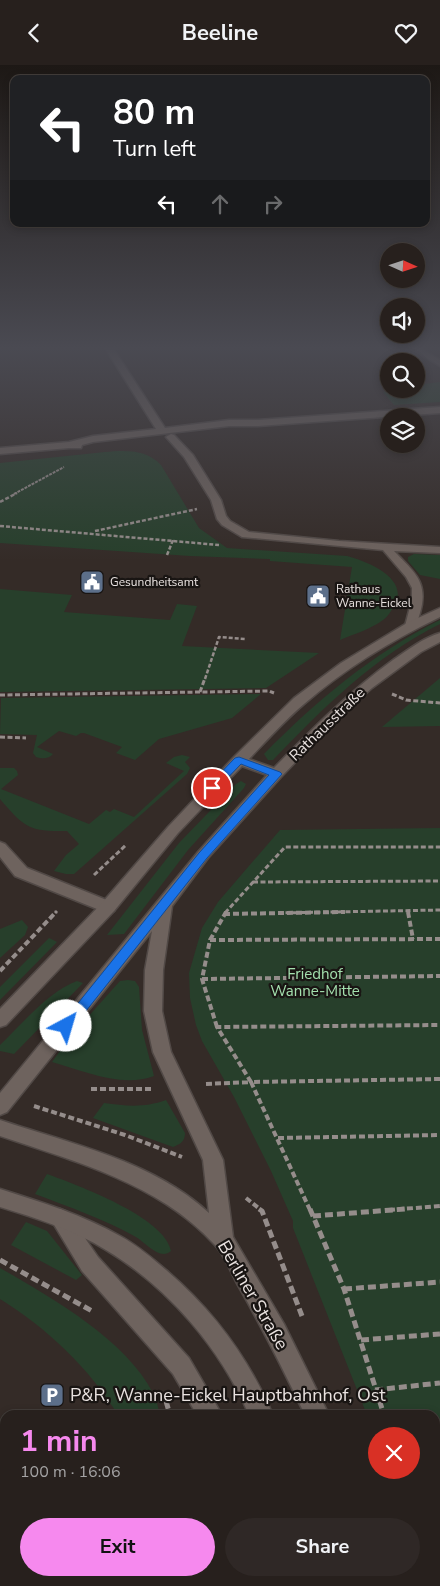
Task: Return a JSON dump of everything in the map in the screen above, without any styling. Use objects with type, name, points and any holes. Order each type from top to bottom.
[{"type":"street","points":[[156,419],[166,434],[188,455],[226,523],[246,535],[440,550]]},
{"type":"street","points":[[69,445],[93,439],[234,429],[258,423],[314,419]]},
{"type":"street","points":[[0,451],[69,445],[90,446],[166,434]]},
{"type":"street","points":[[386,547],[393,558],[410,575],[417,587],[418,595],[411,617],[411,626]]},
{"type":"street","name":"Rathausstraße","points":[[0,1020],[108,907],[172,830],[299,701],[351,662],[411,626],[440,612]]},
{"type":"street","name":"Rathausstraße","points":[[0,1107],[203,855],[276,774],[328,720],[367,685],[417,649],[440,637]]},
{"type":"street","points":[[239,760],[276,774]]},
{"type":"street","points":[[0,847],[21,872],[108,907]]},
{"type":"street","points":[[164,905],[154,970],[153,1011],[162,1052],[213,1160],[223,1239]]},
{"type":"street","name":"Berliner Straße","points":[[0,1128],[116,1167],[164,1191],[196,1214],[223,1239],[276,1331],[315,1410]]},
{"type":"street","points":[[0,1198],[60,1218],[108,1240],[143,1264],[181,1295],[211,1328],[234,1358],[259,1410]]},
{"type":"street","points":[[60,1218],[90,1264],[181,1366],[207,1410]]},
{"type":"path","points":[[0,502],[86,455],[90,451],[90,446]]},
{"type":"path","points":[[91,532],[216,504]]},
{"type":"path","points":[[0,526],[91,532],[224,545],[229,545],[246,535]]},
{"type":"path","points":[[167,555],[173,541]]},
{"type":"path","points":[[200,692],[219,637],[245,639]]},
{"type":"path","points":[[367,685],[406,700],[440,703]]},
{"type":"path","points":[[0,695],[269,691],[299,701]]},
{"type":"path","points":[[0,737],[26,738]]},
{"type":"path","points":[[0,971],[132,839]]},
{"type":"path","points":[[382,1410],[344,1289],[278,1138],[251,1082],[217,1027],[202,979],[210,940],[224,914],[285,847],[440,847]]},
{"type":"path","points":[[253,883],[440,881]]},
{"type":"path","points":[[408,910],[413,939]]},
{"type":"path","points":[[224,914],[440,910]]},
{"type":"path","points":[[210,940],[440,939]]},
{"type":"path","points":[[202,979],[440,977]]},
{"type":"path","points":[[217,1027],[440,1025]]},
{"type":"path","points":[[91,1089],[141,1090],[209,1083],[440,1079]]},
{"type":"path","points":[[278,1138],[440,1135]]},
{"type":"path","points":[[313,1216],[440,1207]]},
{"type":"path","points":[[0,1260],[101,1316]]},
{"type":"path","points":[[344,1289],[440,1282]]},
{"type":"path","points":[[361,1341],[440,1334]]},
{"type":"path","points":[[375,1390],[440,1383]]},
{"type":"path","points":[[165,1396],[169,1410]]},
{"type":"green space","points":[[105,452],[142,453],[155,460],[161,465],[199,528],[227,548],[347,556],[367,563],[387,575],[394,582],[397,600],[383,620],[368,629],[340,640],[352,567],[270,561],[270,559],[190,556],[0,543],[0,463]]},
{"type":"green space","points":[[414,554],[440,555],[440,579],[420,575],[408,561],[408,557]]},
{"type":"green space","points":[[0,589],[72,595],[64,612],[170,620],[177,604],[197,606],[182,646],[319,653],[266,688],[0,692]]},
{"type":"green space","points":[[440,620],[440,624],[416,637],[372,667],[311,721],[273,760],[268,760],[264,754],[304,715],[346,679],[392,647]]},
{"type":"green space","points":[[440,678],[440,726],[382,727]]},
{"type":"green space","points":[[261,694],[232,718],[159,739],[135,760],[116,753],[122,747],[84,733],[76,736],[59,731],[37,747],[53,754],[50,757],[43,758],[36,757],[33,753],[37,735],[0,734],[1,698]]},
{"type":"green space","points":[[182,755],[190,757],[185,762],[190,768],[187,774],[74,874],[54,871],[66,855],[79,844],[67,831],[35,829],[28,826],[15,816],[0,799],[0,768],[14,768],[18,775],[1,789],[89,824],[106,810],[110,812],[114,809],[134,817],[184,771],[166,763],[174,757]]},
{"type":"green space","points":[[241,781],[246,784],[244,788],[188,850],[124,934],[107,935],[179,843]]},
{"type":"green space","name":"Friedhof Wanne-Mitte","points":[[440,828],[440,1410],[365,1410],[293,1228],[293,1221],[271,1171],[234,1097],[202,1041],[196,1025],[190,998],[189,973],[202,928],[218,902],[280,830]]},
{"type":"green space","points":[[22,920],[28,927],[25,935],[0,958],[0,929]]},
{"type":"green space","points":[[49,938],[57,942],[0,1000],[0,987]]},
{"type":"green space","points":[[77,981],[83,983],[14,1054],[0,1051],[0,1045],[36,1009],[56,992]]},
{"type":"green space","points":[[120,981],[135,981],[139,987],[142,1030],[154,1076],[129,1080],[116,1079],[90,1074],[52,1062],[70,1037]]},
{"type":"green space","points":[[166,1100],[185,1133],[183,1141],[173,1147],[93,1118],[104,1103],[135,1106]]},
{"type":"green space","points":[[47,1174],[98,1194],[137,1215],[153,1226],[165,1238],[171,1251],[167,1254],[158,1253],[136,1237],[112,1225],[35,1194]]},
{"type":"green space","points":[[26,1222],[47,1231],[82,1275],[76,1280],[11,1245]]},
{"type":"green space","points":[[0,1268],[64,1306],[125,1355],[141,1374],[154,1396],[159,1410],[115,1410],[94,1381],[66,1350],[34,1322],[0,1299]]},
{"type":"place","name":"Gesundheitsamt","points":[[92,582]]},
{"type":"place","name":"Rathaus Wanne-Eickel","points":[[318,596]]},
{"type":"place","name":"P&R, Wanne-Eickel Hauptbahnhof, Ost","points":[[52,1395]]},
{"type":"route","points":[[66,1026],[203,855],[276,774],[239,760],[212,788]]}]
